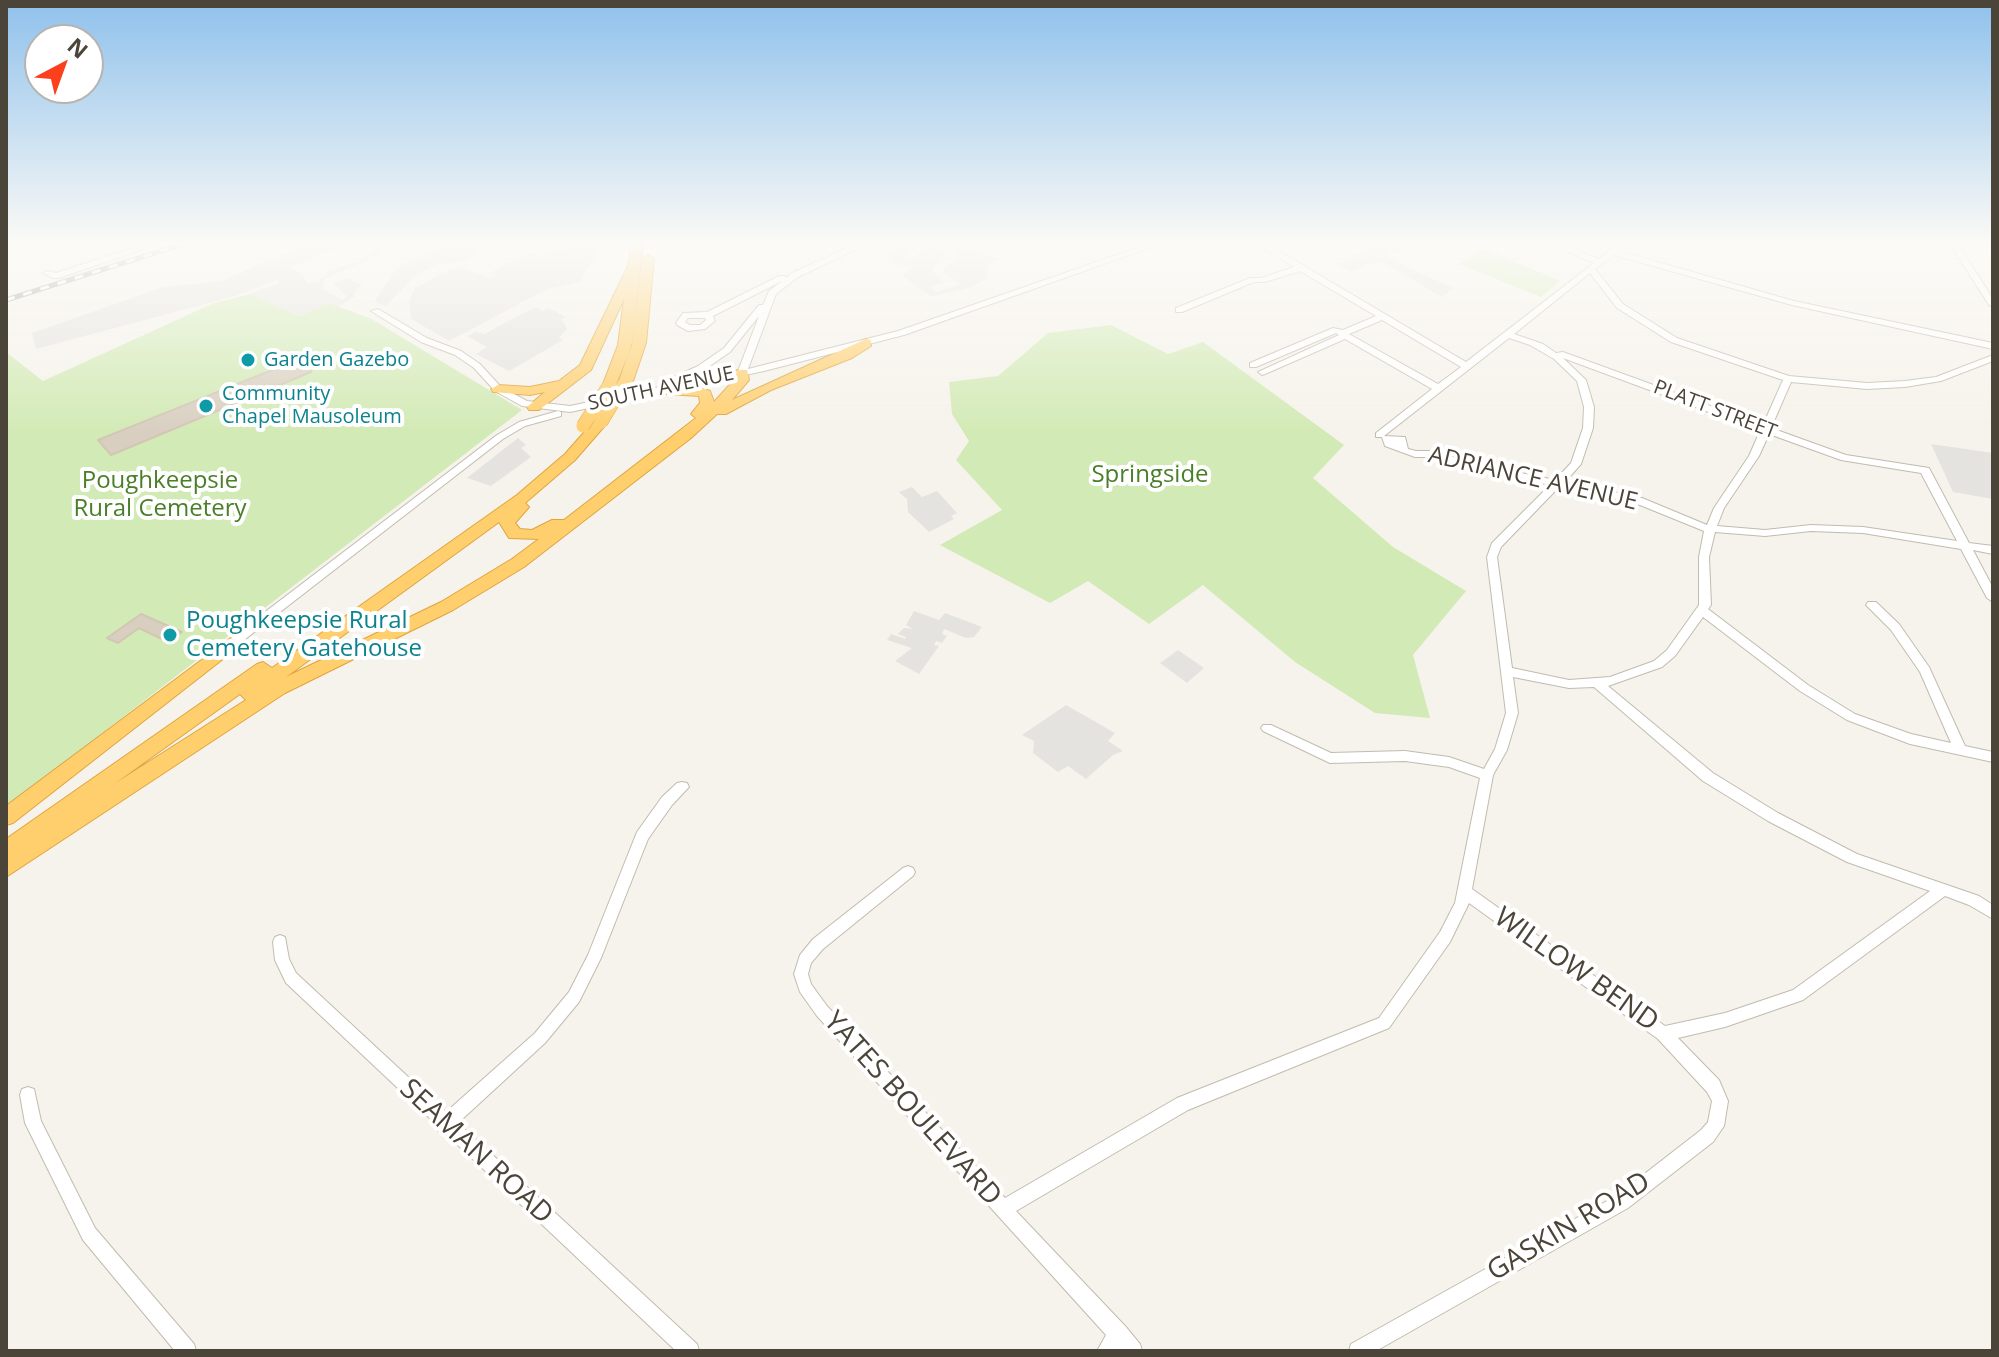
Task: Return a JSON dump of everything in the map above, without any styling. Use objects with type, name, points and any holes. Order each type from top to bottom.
[{"type":"highway","points":[[534,407],[575,377],[588,363],[614,307]]},
{"type":"highway","points":[[6,850],[504,498],[553,457],[583,426],[610,384],[625,345],[630,307]]},
{"type":"highway","points":[[642,307],[637,352],[626,381],[601,422],[554,479],[511,516],[507,526],[511,532],[529,536],[555,526],[698,414],[742,373]]},
{"type":"highway","points":[[59,830],[279,688],[438,611],[502,574],[686,435],[747,396],[847,355],[866,343]]},
{"type":"highway","points":[[686,435],[731,393],[742,380],[742,373]]},
{"type":"highway","points":[[498,389],[536,390],[575,377]]},
{"type":"highway","points":[[666,390],[695,390],[705,394],[707,403],[698,414]]},
{"type":"highway","points":[[6,868],[515,503],[581,447]]},
{"type":"highway","points":[[6,817],[231,644]]},
{"type":"street","points":[[708,315],[725,307]]},
{"type":"street","points":[[631,397],[686,376],[715,359],[737,340],[761,307]]},
{"type":"street","name":"SOUTH AVENUE","points":[[534,407],[558,409],[592,405],[742,373],[755,345],[765,307]]},
{"type":"street","points":[[742,373],[866,343],[980,307]]},
{"type":"street","points":[[1186,307],[1179,310],[1184,314],[1202,307]]},
{"type":"street","points":[[1368,307],[1468,367]]},
{"type":"street","points":[[1379,435],[1543,307]]},
{"type":"street","points":[[1622,307],[1674,340],[1788,379],[1867,386],[1905,384],[1938,379],[1993,358]]},
{"type":"street","points":[[1812,307],[1993,346]]},
{"type":"street","points":[[231,644],[500,437],[534,407],[498,389],[477,366],[458,353],[435,345],[375,311]]},
{"type":"street","points":[[1258,369],[1383,316]]},
{"type":"street","points":[[1341,333],[1438,388]]},
{"type":"street","name":"PLATT STREET","points":[[1509,335],[1844,458],[1925,470],[1968,546]]},
{"type":"street","points":[[1003,1209],[1183,1104],[1384,1023],[1445,937],[1465,892],[1487,775],[1511,721],[1492,557],[1496,546],[1576,464],[1588,428],[1587,394],[1574,371],[1532,343]]},
{"type":"street","points":[[1507,671],[1569,684],[1627,677],[1658,664],[1687,636],[1703,611],[1704,557],[1710,529],[1719,508],[1754,456],[1788,379]]},
{"type":"street","points":[[500,437],[529,421],[592,405]]},
{"type":"street","name":"ADRIANCE AVENUE","points":[[1403,450],[1437,454],[1460,463],[1638,500],[1710,529],[1765,533],[1811,528],[1863,530],[1993,550]]},
{"type":"street","points":[[1968,546],[1993,598]]},
{"type":"street","points":[[1872,605],[1895,627],[1925,670],[1961,751]]},
{"type":"street","points":[[1703,611],[1804,688],[1851,717],[1876,729],[1993,757]]},
{"type":"street","points":[[1596,682],[1708,777],[1773,817],[1852,858],[1974,900],[1993,913]]},
{"type":"street","points":[[1267,728],[1330,758],[1385,755],[1449,762],[1487,775]]},
{"type":"street","points":[[444,1125],[540,1038],[574,997],[594,958],[642,836],[667,801],[682,787]]},
{"type":"street","name":"YATES BOULEVARD","points":[[908,872],[818,944],[805,960],[801,974],[805,987],[1133,1351]]},
{"type":"street","name":"WILLOW BEND","points":[[1465,892],[1663,1034],[1725,1020],[1798,995],[1941,891]]},
{"type":"street","name":"SEAMAN ROAD","points":[[280,942],[282,960],[291,978],[444,1125],[690,1351]]},
{"type":"street","name":"GASKIN ROAD","points":[[1358,1351],[1622,1202],[1707,1136],[1716,1126],[1720,1101],[1713,1086],[1663,1034]]},
{"type":"street","points":[[28,1095],[33,1123],[89,1234],[187,1351]]},
{"type":"street","points":[[1106,1351],[1119,1334]]},
{"type":"green space","name":"Poughkeepsie Rural Cemetery","points":[[205,307],[280,307],[299,316],[318,307],[340,307],[370,318],[522,410],[6,807],[6,352],[43,381]]},
{"type":"green space","name":"Springside","points":[[1111,325],[1168,354],[1203,342],[1344,445],[1313,478],[1393,547],[1466,591],[1413,655],[1430,718],[1375,713],[1295,662],[1203,585],[1149,624],[1088,581],[1050,603],[940,545],[1002,510],[956,460],[969,441],[952,414],[949,382],[998,376],[1048,333]]},
{"type":"shaded area","points":[[105,307],[192,307],[36,349],[32,333]]},
{"type":"shaded area","points":[[280,307],[318,307],[299,316]]},
{"type":"shaded area","points":[[410,307],[512,307],[449,341],[411,319]]},
{"type":"shaded area","points":[[534,307],[543,311],[548,308],[566,317],[562,319],[567,329],[559,337],[563,340],[509,371],[476,354],[487,347],[467,336],[476,332],[484,334]]},
{"type":"shaded area","points":[[518,438],[526,445],[521,448],[531,457],[491,486],[467,478]]},
{"type":"shaded area","points":[[1931,444],[1993,453],[1993,499],[1953,492]]},
{"type":"shaded area","points":[[912,487],[922,497],[937,491],[957,513],[951,516],[954,519],[929,532],[908,512],[907,499],[899,492]]},
{"type":"shaded area","points":[[914,611],[939,620],[945,613],[982,627],[974,637],[966,638],[944,629],[942,634],[947,636],[942,643],[936,641],[934,645],[939,646],[919,674],[895,661],[912,648],[887,640],[891,634],[905,639],[898,634],[904,628],[913,629],[906,625]]},
{"type":"shaded area","points":[[1178,650],[1204,668],[1187,683],[1160,663]]},
{"type":"shaded area","points":[[1066,705],[1115,733],[1108,741],[1123,751],[1113,755],[1086,779],[1068,766],[1058,772],[1033,753],[1034,741],[1022,735]]},
{"type":"building","name":"Community Chapel Mausoleum","points":[[297,360],[311,372],[111,455],[98,440]]},
{"type":"building","points":[[141,614],[182,632],[168,642],[139,628],[118,643],[107,638]]},
{"type":"place","name":"Garden Gazebo","points":[[248,360]]},
{"type":"place","name":"Community Chapel Mausoleum","points":[[206,406]]},
{"type":"place","name":"Poughkeepsie Rural Cemetery Gatehouse","points":[[170,635]]}]
